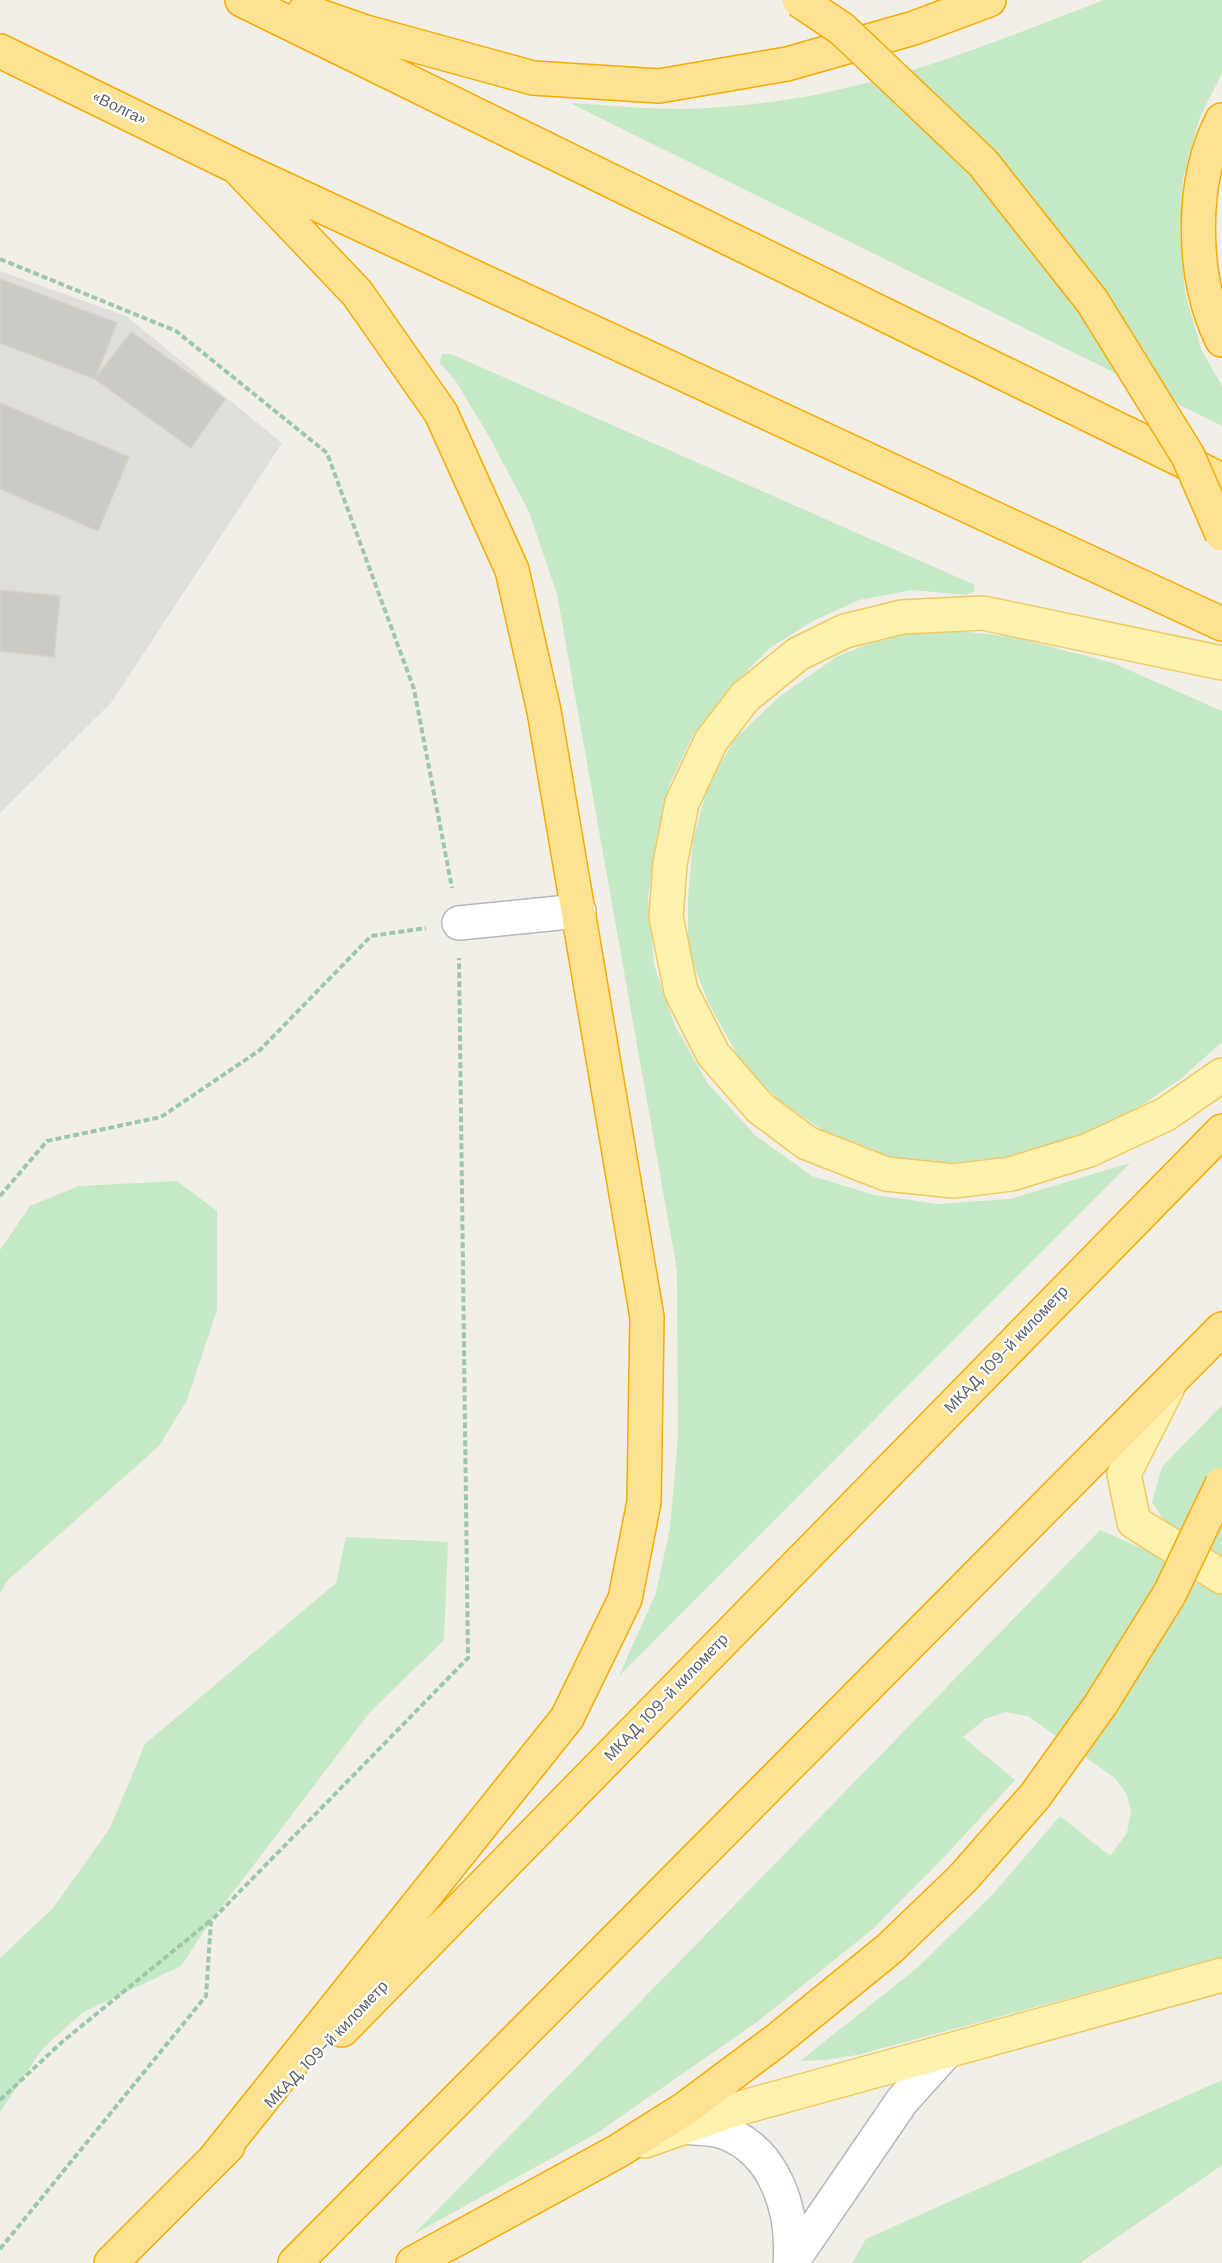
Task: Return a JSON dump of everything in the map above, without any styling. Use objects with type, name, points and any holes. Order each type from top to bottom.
[{"type":"highway","points":[[242,0],[1222,480]]},
{"type":"highway","points":[[272,0],[366,32],[532,78],[659,86],[787,64],[914,28],[989,0]]},
{"type":"highway","points":[[799,0],[843,29],[983,163],[1092,301],[1188,456],[1222,534]]},
{"type":"highway","name":"«Волга»","points":[[0,51],[237,167],[1222,624]]},
{"type":"highway","points":[[1222,120],[1210,142],[1200,191],[1198,253],[1211,318],[1222,340]]},
{"type":"highway","points":[[213,2161],[567,1718],[625,1599],[644,1502],[647,1317],[544,711],[512,570],[441,413],[357,293],[237,167]]},
{"type":"highway","name":"МКАД, 109-й километр","points":[[111,2263],[1222,1131]]},
{"type":"highway","points":[[295,2263],[1222,1329]]},
{"type":"highway","points":[[412,2263],[618,2151],[686,2108],[768,2047],[889,1949],[962,1879],[1035,1796],[1101,1704],[1170,1593],[1222,1484]]},
{"type":"main road","points":[[1222,663],[983,613],[902,617],[845,631],[798,654],[745,697],[711,741],[682,803],[670,864],[666,917],[681,991],[713,1054],[760,1108],[807,1143],[886,1174],[954,1182],[1022,1170],[1089,1150],[1166,1114],[1222,1076]]},
{"type":"main road","points":[[1171,1380],[1124,1474],[1134,1522],[1222,1577]]},
{"type":"main road","points":[[618,2151],[733,2110],[1222,1975]]},
{"type":"lane","points":[[459,923],[579,910]]},
{"type":"lane","points":[[791,2263],[902,2101],[947,2051]]},
{"type":"lane","points":[[685,2127],[725,2132],[751,2147],[766,2165],[779,2186],[788,2212],[792,2238],[791,2263]]},
{"type":"path","points":[[0,259],[176,331],[327,453],[414,690],[459,923],[468,1658],[211,1921],[62,2042],[0,2100]]},
{"type":"path","points":[[0,1196],[47,1141],[161,1117],[260,1050],[371,936],[459,923]]},
{"type":"path","points":[[0,2249],[206,1996],[211,1921]]},
{"type":"shaded area","points":[[0,271],[126,316],[282,443],[111,703],[0,813]]},
{"type":"green space","points":[[1104,0],[1222,0],[1222,73],[1200,117],[1183,178],[1180,233],[1185,292],[1201,349],[1222,386],[1222,426],[570,103],[679,109],[756,104],[815,95],[868,83],[936,62]]},
{"type":"green space","points":[[442,354],[451,354],[975,585],[974,592],[966,595],[912,590],[859,600],[811,622],[770,648],[726,692],[693,735],[669,785],[657,836],[648,898],[654,965],[674,1024],[708,1084],[756,1136],[812,1176],[874,1195],[938,1204],[1010,1199],[1130,1163],[619,1676],[656,1593],[670,1528],[678,1437],[677,1270],[557,594],[529,512],[490,438],[455,380],[440,363]]},
{"type":"green space","points":[[941,629],[1013,637],[1113,663],[1222,711],[1222,1042],[1179,1080],[1120,1120],[1053,1148],[1000,1161],[939,1166],[891,1158],[827,1133],[777,1099],[739,1058],[708,1002],[688,950],[688,899],[693,840],[707,788],[734,740],[779,697],[836,657],[891,635]]},
{"type":"green space","points":[[177,1181],[217,1211],[217,1310],[187,1400],[159,1446],[7,1581],[0,1594],[0,1250],[30,1206],[79,1186]]},
{"type":"green space","points":[[1222,1405],[1222,1559],[1165,1522],[1152,1502],[1162,1467]]},
{"type":"green space","points":[[1100,1530],[1164,1558],[1222,1594],[1222,1957],[857,2055],[800,2061],[917,1968],[993,1894],[1060,1816],[1110,1856],[1127,1833],[1131,1811],[1127,1795],[1116,1779],[1028,1716],[1005,1712],[985,1719],[963,1737],[1015,1780],[874,1928],[757,2022],[597,2133],[414,2234]]},
{"type":"green space","points":[[346,1537],[448,1542],[444,1640],[370,1712],[211,1921],[181,1966],[82,2013],[43,2048],[0,2112],[0,1958],[53,1908],[110,1828],[145,1744],[336,1583]]},
{"type":"green space","points":[[1222,2080],[1222,2165],[1080,2263],[852,2263],[866,2239]]},
{"type":"building","points":[[0,279],[117,323],[95,379],[0,343]]},
{"type":"building","points":[[131,332],[225,399],[191,448],[95,379]]},
{"type":"building","points":[[0,403],[129,457],[98,531],[0,489]]},
{"type":"building","points":[[0,590],[60,596],[54,657],[0,651]]}]
